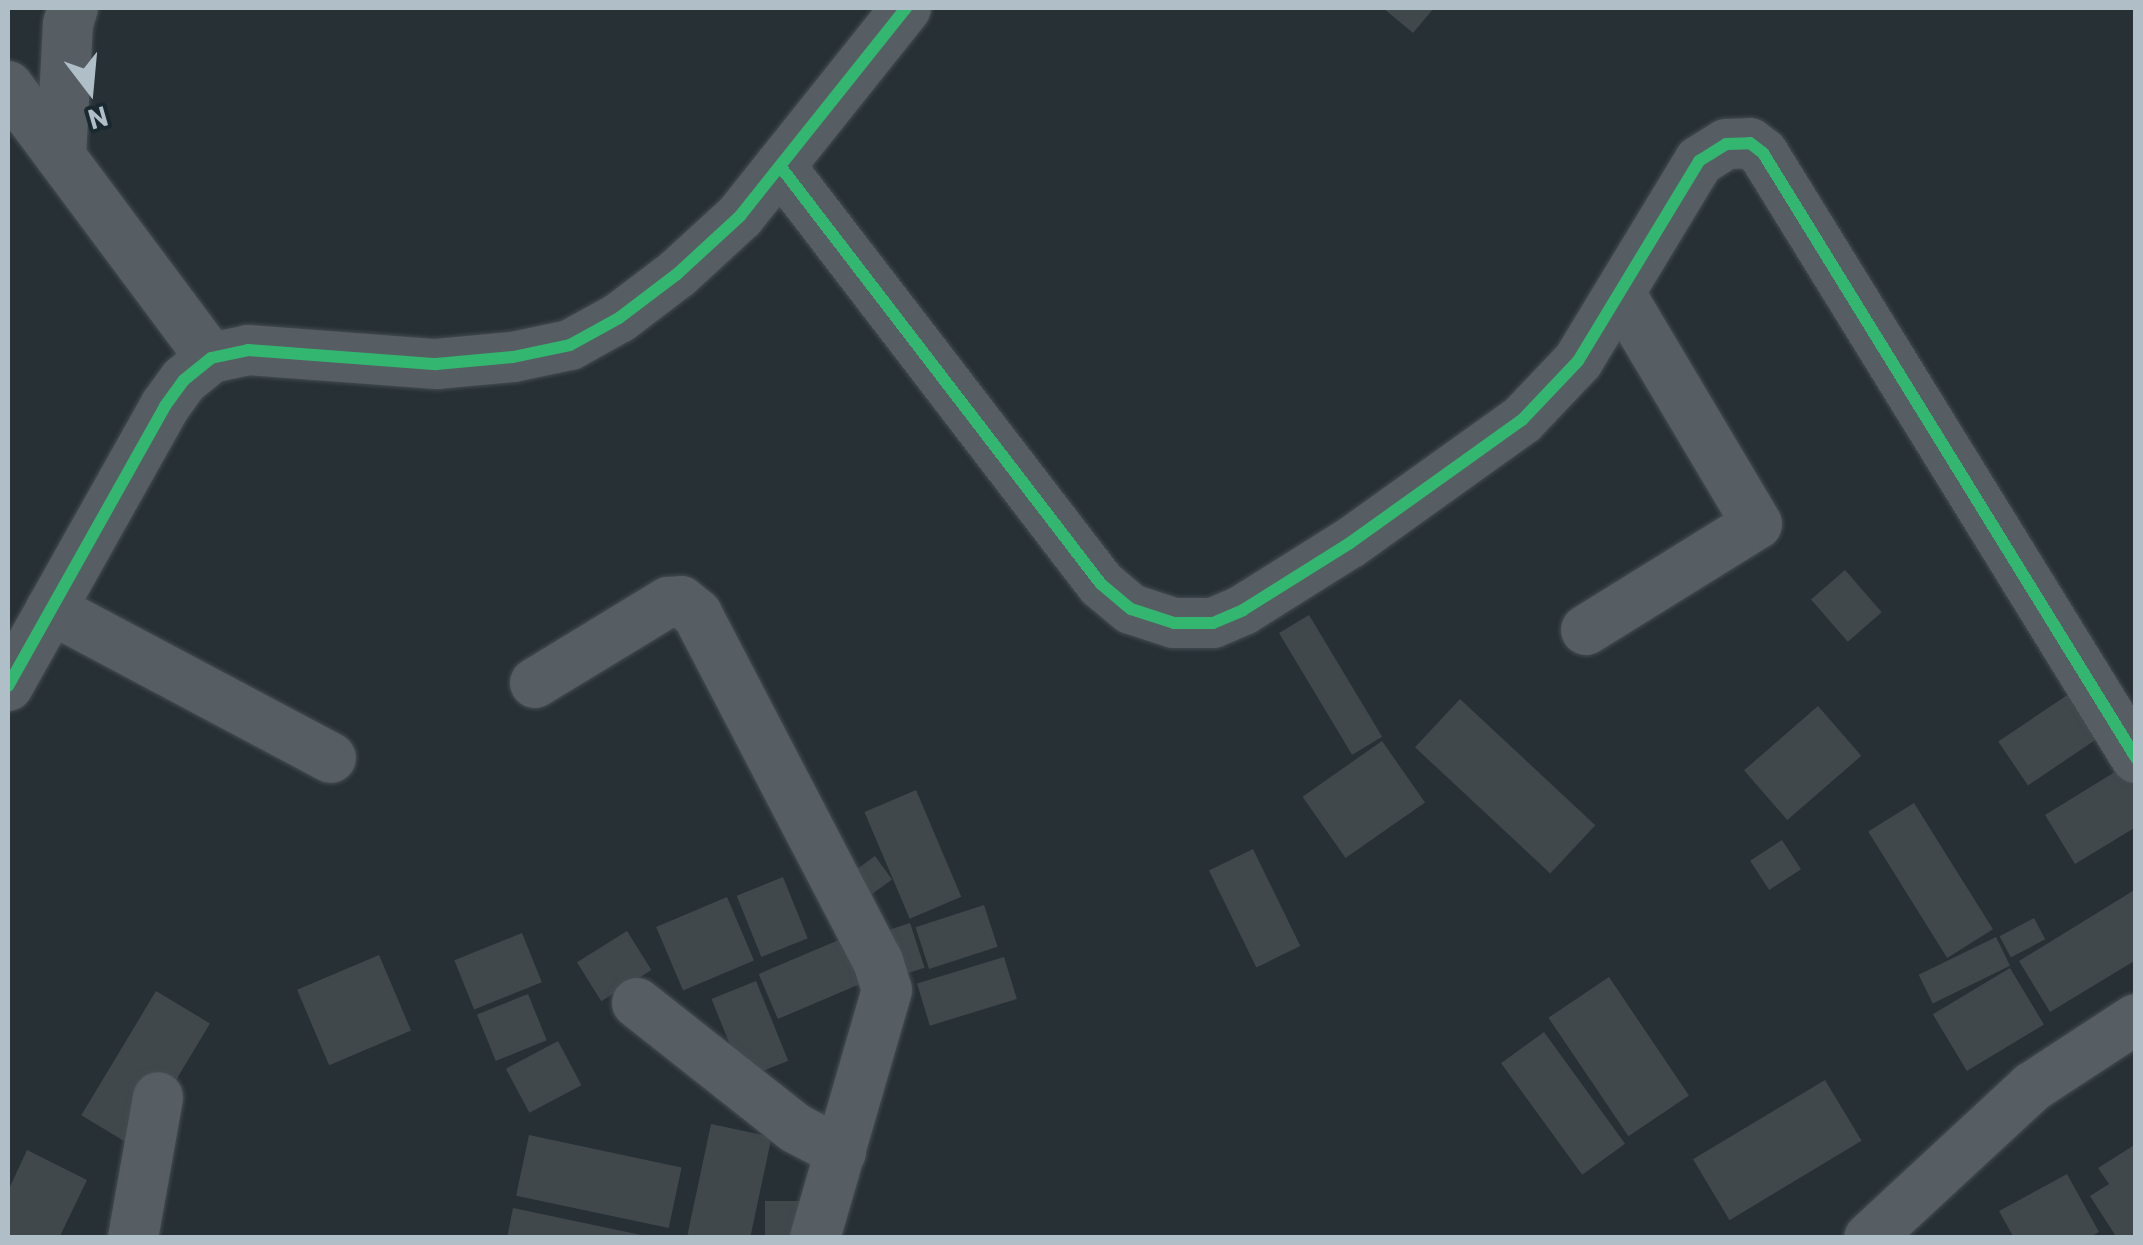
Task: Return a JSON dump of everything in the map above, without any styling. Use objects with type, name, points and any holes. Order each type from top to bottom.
[{"type":"street","points":[[61,156],[68,24],[73,8]]},
{"type":"street","points":[[8,686],[165,406],[184,380],[212,358],[248,350],[436,364],[570,345],[619,318],[678,274],[740,216],[906,8]]},
{"type":"street","points":[[8,86],[212,358]]},
{"type":"street","points":[[780,166],[1101,584],[1131,610],[1174,623],[1213,623],[1243,610],[1490,447],[1578,361],[1700,161],[1726,144],[1750,142],[1764,153],[2136,758]]},
{"type":"street","points":[[1586,630],[1757,524],[1620,292]]},
{"type":"street","points":[[536,683],[668,602],[681,601],[698,614],[878,961],[887,990],[815,1238]]},
{"type":"street","points":[[51,609],[332,758]]},
{"type":"street","points":[[637,1004],[794,1128],[841,1152]]},
{"type":"street","points":[[1869,1238],[2032,1087],[2136,1019]]},
{"type":"street","points":[[133,1238],[158,1097]]},
{"type":"building","points":[[1383,8],[1434,8],[1413,33]]},
{"type":"building","points":[[1845,570],[1882,612],[1848,642],[1811,600]]},
{"type":"building","points":[[1309,615],[1382,737],[1352,755],[1279,633]]},
{"type":"building","points":[[2082,685],[2112,729],[2028,785],[1998,741]]},
{"type":"building","points":[[1460,699],[1595,825],[1550,873],[1415,747]]},
{"type":"building","points":[[1818,706],[1861,756],[1787,820],[1744,770]]},
{"type":"building","points":[[1382,741],[1425,802],[1346,858],[1303,797]]},
{"type":"building","points":[[2131,762],[2136,770],[2136,827],[2075,864],[2045,815]]},
{"type":"building","points":[[916,790],[961,897],[910,919],[864,812]]},
{"type":"building","points":[[1914,803],[1993,929],[1947,958],[1868,832]]},
{"type":"building","points":[[1782,840],[1801,869],[1769,890],[1750,861]]},
{"type":"building","points":[[1253,849],[1300,946],[1256,968],[1209,870]]},
{"type":"building","points":[[875,856],[892,879],[860,902],[843,879]]},
{"type":"building","points":[[783,877],[808,938],[761,957],[737,896]]},
{"type":"building","points":[[2136,889],[2136,960],[2050,1012],[2019,961]]},
{"type":"building","points":[[727,897],[754,961],[683,991],[656,927]]},
{"type":"building","points":[[984,905],[998,947],[929,969],[916,927]]},
{"type":"building","points":[[2034,918],[2045,939],[2011,958],[2000,936]]},
{"type":"building","points":[[910,923],[925,968],[901,975],[886,931]]},
{"type":"building","points":[[627,931],[651,970],[601,1001],[577,962]]},
{"type":"building","points":[[522,933],[542,982],[474,1009],[454,960]]},
{"type":"building","points":[[848,936],[867,981],[778,1019],[759,974]]},
{"type":"building","points":[[1996,937],[2010,966],[1933,1003],[1919,975]]},
{"type":"building","points":[[379,955],[411,1030],[329,1065],[297,990]]},
{"type":"building","points":[[1004,957],[1017,999],[930,1026],[917,984]]},
{"type":"building","points":[[2010,968],[2044,1025],[1967,1071],[1933,1014]]},
{"type":"building","points":[[1609,977],[1689,1096],[1628,1136],[1548,1018]]},
{"type":"building","points":[[756,981],[788,1061],[744,1079],[711,999]]},
{"type":"building","points":[[156,991],[210,1023],[135,1148],[81,1115]]},
{"type":"building","points":[[528,994],[547,1040],[496,1061],[477,1015]]},
{"type":"building","points":[[1544,1032],[1625,1144],[1582,1175],[1501,1063]]},
{"type":"building","points":[[558,1041],[581,1085],[529,1113],[506,1069]]},
{"type":"building","points":[[1825,1080],[1862,1141],[1730,1220],[1693,1159]]},
{"type":"building","points":[[711,1124],[772,1137],[750,1238],[688,1235]]},
{"type":"building","points":[[529,1135],[682,1167],[669,1228],[516,1196]]},
{"type":"building","points":[[2136,1144],[2136,1234],[2117,1238],[2090,1196],[2109,1184],[2098,1168]]},
{"type":"building","points":[[27,1150],[87,1180],[59,1238],[8,1238],[8,1191]]},
{"type":"building","points":[[2067,1174],[2099,1232],[2088,1238],[2014,1238],[1999,1211]]},
{"type":"building","points":[[765,1201],[804,1201],[804,1238],[765,1238]]},
{"type":"building","points":[[513,1208],[646,1236],[646,1238],[507,1238]]},
{"type":"cycle path","points":[[8,686],[165,406],[184,380],[211,358],[248,350],[436,364],[513,357],[570,345],[619,318],[677,274],[740,216],[906,8]]},
{"type":"cycle path","points":[[780,166],[1101,584],[1131,609],[1174,623],[1213,623],[1243,610],[1350,543],[1522,420],[1578,361],[1699,161],[1726,144],[1750,143],[1763,153],[2136,758]]}]
